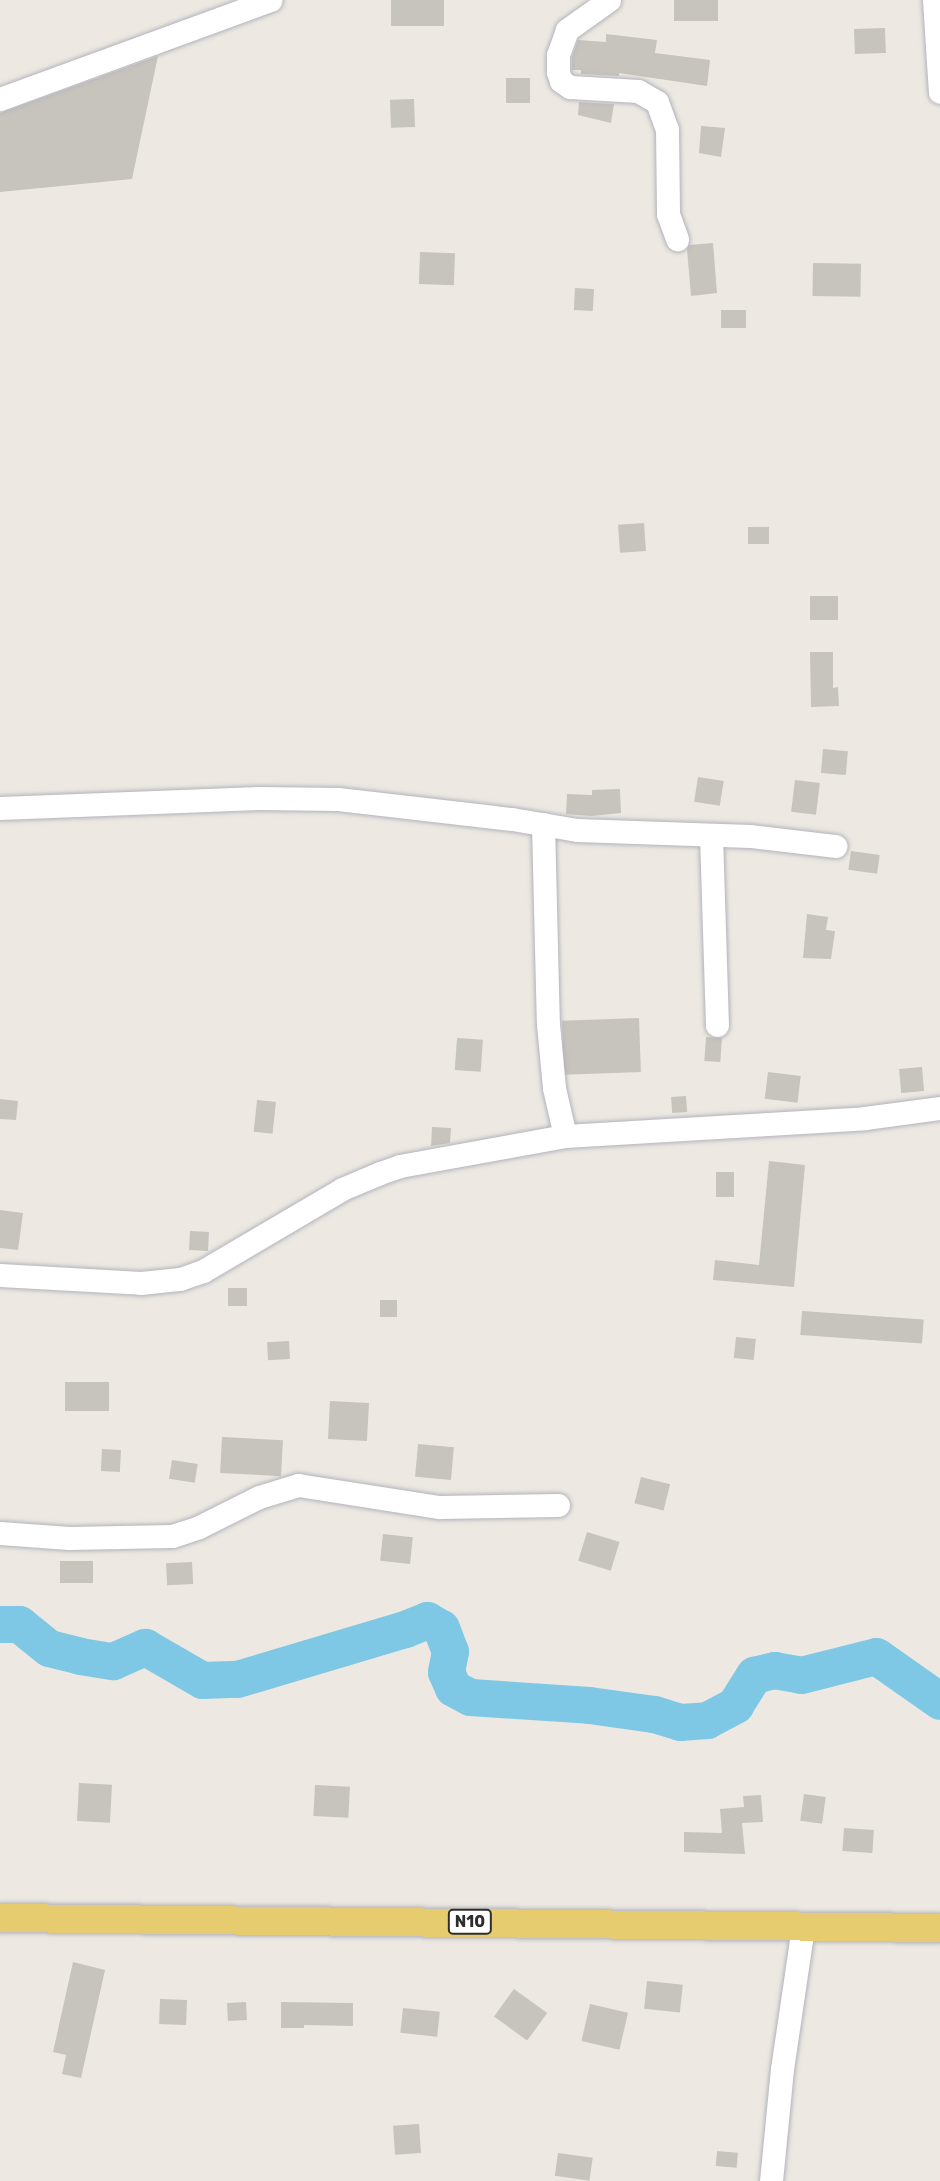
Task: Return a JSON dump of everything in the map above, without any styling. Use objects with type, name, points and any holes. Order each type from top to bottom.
[{"type":"main road","name":"N10","points":[[0,1918],[940,1928]]},
{"type":"street","points":[[0,99],[270,0]]},
{"type":"street","points":[[609,0],[567,30],[558,55],[558,72],[561,81],[570,87],[638,91],[657,102],[667,128],[668,215],[677,239]]},
{"type":"street","points":[[934,0],[940,92]]},
{"type":"street","points":[[0,808],[259,798],[338,799],[577,830],[750,836],[835,846]]},
{"type":"street","points":[[543,824],[548,1024],[554,1088],[565,1136]]},
{"type":"street","points":[[711,835],[717,1025]]},
{"type":"street","points":[[0,1275],[128,1283],[180,1279],[202,1270],[342,1189],[380,1173],[400,1166],[565,1136],[865,1118],[940,1108]]},
{"type":"street","points":[[0,1533],[69,1538],[172,1536],[199,1527],[259,1497],[298,1485],[439,1507],[558,1505]]},
{"type":"street","points":[[771,2181],[782,2069],[803,1926]]},
{"type":"building","points":[[391,0],[444,0],[444,26],[391,26]]},
{"type":"building","points":[[674,0],[718,0],[718,21],[674,21]]},
{"type":"building","points":[[885,28],[886,53],[855,54],[854,29]]},
{"type":"building","points":[[606,34],[657,40],[655,53],[710,60],[707,86],[619,73],[619,76],[581,74],[581,70],[572,70],[572,57],[578,40],[606,42]]},
{"type":"building","points":[[158,56],[132,179],[0,192],[0,113]]},
{"type":"building","points":[[506,78],[530,78],[530,103],[506,103]]},
{"type":"building","points":[[414,99],[415,127],[391,128],[390,100]]},
{"type":"building","points":[[579,102],[614,104],[611,123],[578,115]]},
{"type":"building","points":[[701,126],[725,128],[721,157],[699,153]]},
{"type":"building","points":[[713,243],[717,293],[691,296],[687,249],[689,245]]},
{"type":"building","points":[[420,252],[455,253],[454,285],[419,284]]},
{"type":"building","points":[[813,263],[861,264],[860,297],[812,296]]},
{"type":"building","points":[[575,288],[594,289],[593,311],[574,310]]},
{"type":"building","points":[[721,310],[746,310],[746,328],[721,328]]},
{"type":"building","points":[[644,523],[646,551],[620,553],[618,525]]},
{"type":"building","points":[[748,527],[769,527],[769,544],[748,544]]},
{"type":"building","points":[[810,596],[838,596],[838,620],[810,620]]},
{"type":"building","points":[[810,652],[833,652],[833,688],[838,687],[839,706],[811,707]]},
{"type":"building","points":[[823,749],[848,751],[846,775],[821,773]]},
{"type":"building","points":[[698,777],[724,781],[720,806],[694,802]]},
{"type":"building","points":[[795,780],[820,783],[816,815],[791,812]]},
{"type":"building","points":[[620,789],[621,813],[591,816],[566,814],[567,794],[592,795],[592,790]]},
{"type":"building","points":[[851,851],[880,855],[877,874],[848,870]]},
{"type":"building","points":[[807,914],[828,917],[826,930],[835,931],[831,959],[803,958]]},
{"type":"building","points":[[639,1018],[641,1072],[564,1075],[562,1021]]},
{"type":"building","points":[[706,1037],[722,1038],[720,1062],[704,1061]]},
{"type":"building","points":[[457,1038],[483,1040],[481,1072],[455,1070]]},
{"type":"building","points":[[922,1067],[924,1091],[901,1093],[899,1069]]},
{"type":"building","points":[[768,1072],[801,1076],[797,1103],[765,1099]]},
{"type":"building","points":[[686,1096],[687,1112],[672,1113],[671,1097]]},
{"type":"building","points":[[0,1099],[18,1101],[16,1120],[0,1119]]},
{"type":"building","points":[[257,1100],[276,1102],[273,1134],[254,1132]]},
{"type":"building","points":[[432,1127],[451,1128],[450,1143],[431,1146]]},
{"type":"building","points":[[769,1161],[805,1165],[794,1287],[713,1280],[715,1260],[759,1265]]},
{"type":"building","points":[[716,1172],[734,1172],[734,1197],[716,1197]]},
{"type":"building","points":[[0,1210],[23,1213],[18,1250],[0,1248]]},
{"type":"building","points":[[190,1231],[209,1232],[208,1251],[189,1250]]},
{"type":"building","points":[[228,1288],[247,1288],[247,1306],[228,1306]]},
{"type":"building","points":[[380,1300],[397,1300],[397,1317],[380,1317]]},
{"type":"building","points":[[802,1311],[924,1320],[922,1343],[800,1335]]},
{"type":"building","points":[[736,1337],[756,1339],[754,1360],[734,1358]]},
{"type":"building","points":[[289,1341],[290,1359],[268,1360],[267,1342]]},
{"type":"building","points":[[65,1382],[109,1382],[109,1411],[65,1411]]},
{"type":"building","points":[[330,1401],[369,1403],[367,1441],[328,1439]]},
{"type":"building","points":[[222,1437],[283,1440],[281,1476],[220,1473]]},
{"type":"building","points":[[418,1444],[454,1447],[451,1480],[415,1477]]},
{"type":"building","points":[[102,1449],[121,1450],[120,1472],[101,1471]]},
{"type":"building","points":[[172,1460],[198,1464],[195,1483],[169,1479]]},
{"type":"building","points":[[641,1477],[670,1484],[664,1510],[634,1503]]},
{"type":"building","points":[[587,1532],[620,1542],[611,1571],[578,1561]]},
{"type":"building","points":[[383,1534],[413,1537],[410,1564],[380,1561]]},
{"type":"building","points":[[60,1561],[93,1561],[93,1583],[60,1583]]},
{"type":"building","points":[[192,1562],[193,1584],[167,1585],[166,1563]]},
{"type":"building","points":[[79,1783],[112,1785],[110,1823],[77,1821]]},
{"type":"building","points":[[315,1785],[350,1787],[348,1818],[313,1816]]},
{"type":"building","points":[[804,1794],[826,1797],[822,1824],[800,1821]]},
{"type":"building","points":[[761,1795],[763,1822],[742,1823],[745,1854],[684,1852],[684,1832],[722,1833],[720,1809],[744,1807],[743,1796]]},
{"type":"building","points":[[844,1828],[874,1830],[872,1853],[842,1851]]},
{"type":"building","points":[[73,1962],[105,1970],[81,2078],[62,2074],[66,2055],[53,2052]]},
{"type":"building","points":[[647,1981],[683,1985],[680,2013],[644,2009]]},
{"type":"building","points":[[514,1989],[547,2013],[527,2041],[494,2017]]},
{"type":"building","points":[[160,1999],[187,2000],[186,2025],[159,2024]]},
{"type":"building","points":[[246,2002],[247,2020],[228,2021],[227,2003]]},
{"type":"building","points":[[281,2002],[353,2003],[353,2026],[304,2025],[304,2028],[281,2028]]},
{"type":"building","points":[[590,2004],[628,2013],[619,2050],[581,2041]]},
{"type":"building","points":[[403,2008],[440,2012],[437,2037],[400,2033]]},
{"type":"building","points":[[419,2124],[421,2153],[395,2155],[393,2126]]},
{"type":"building","points":[[717,2151],[738,2153],[737,2168],[716,2166]]},
{"type":"building","points":[[558,2153],[593,2158],[589,2181],[555,2176]]},
{"type":"waterway","points":[[0,1624],[19,1624],[49,1648],[80,1656],[113,1661],[145,1647],[202,1680],[237,1679],[427,1620],[441,1628],[450,1651],[446,1672],[453,1688],[470,1697],[589,1705],[654,1714],[680,1722],[707,1720],[735,1705],[754,1675],[774,1670],[801,1675],[876,1656],[940,1701]]}]
